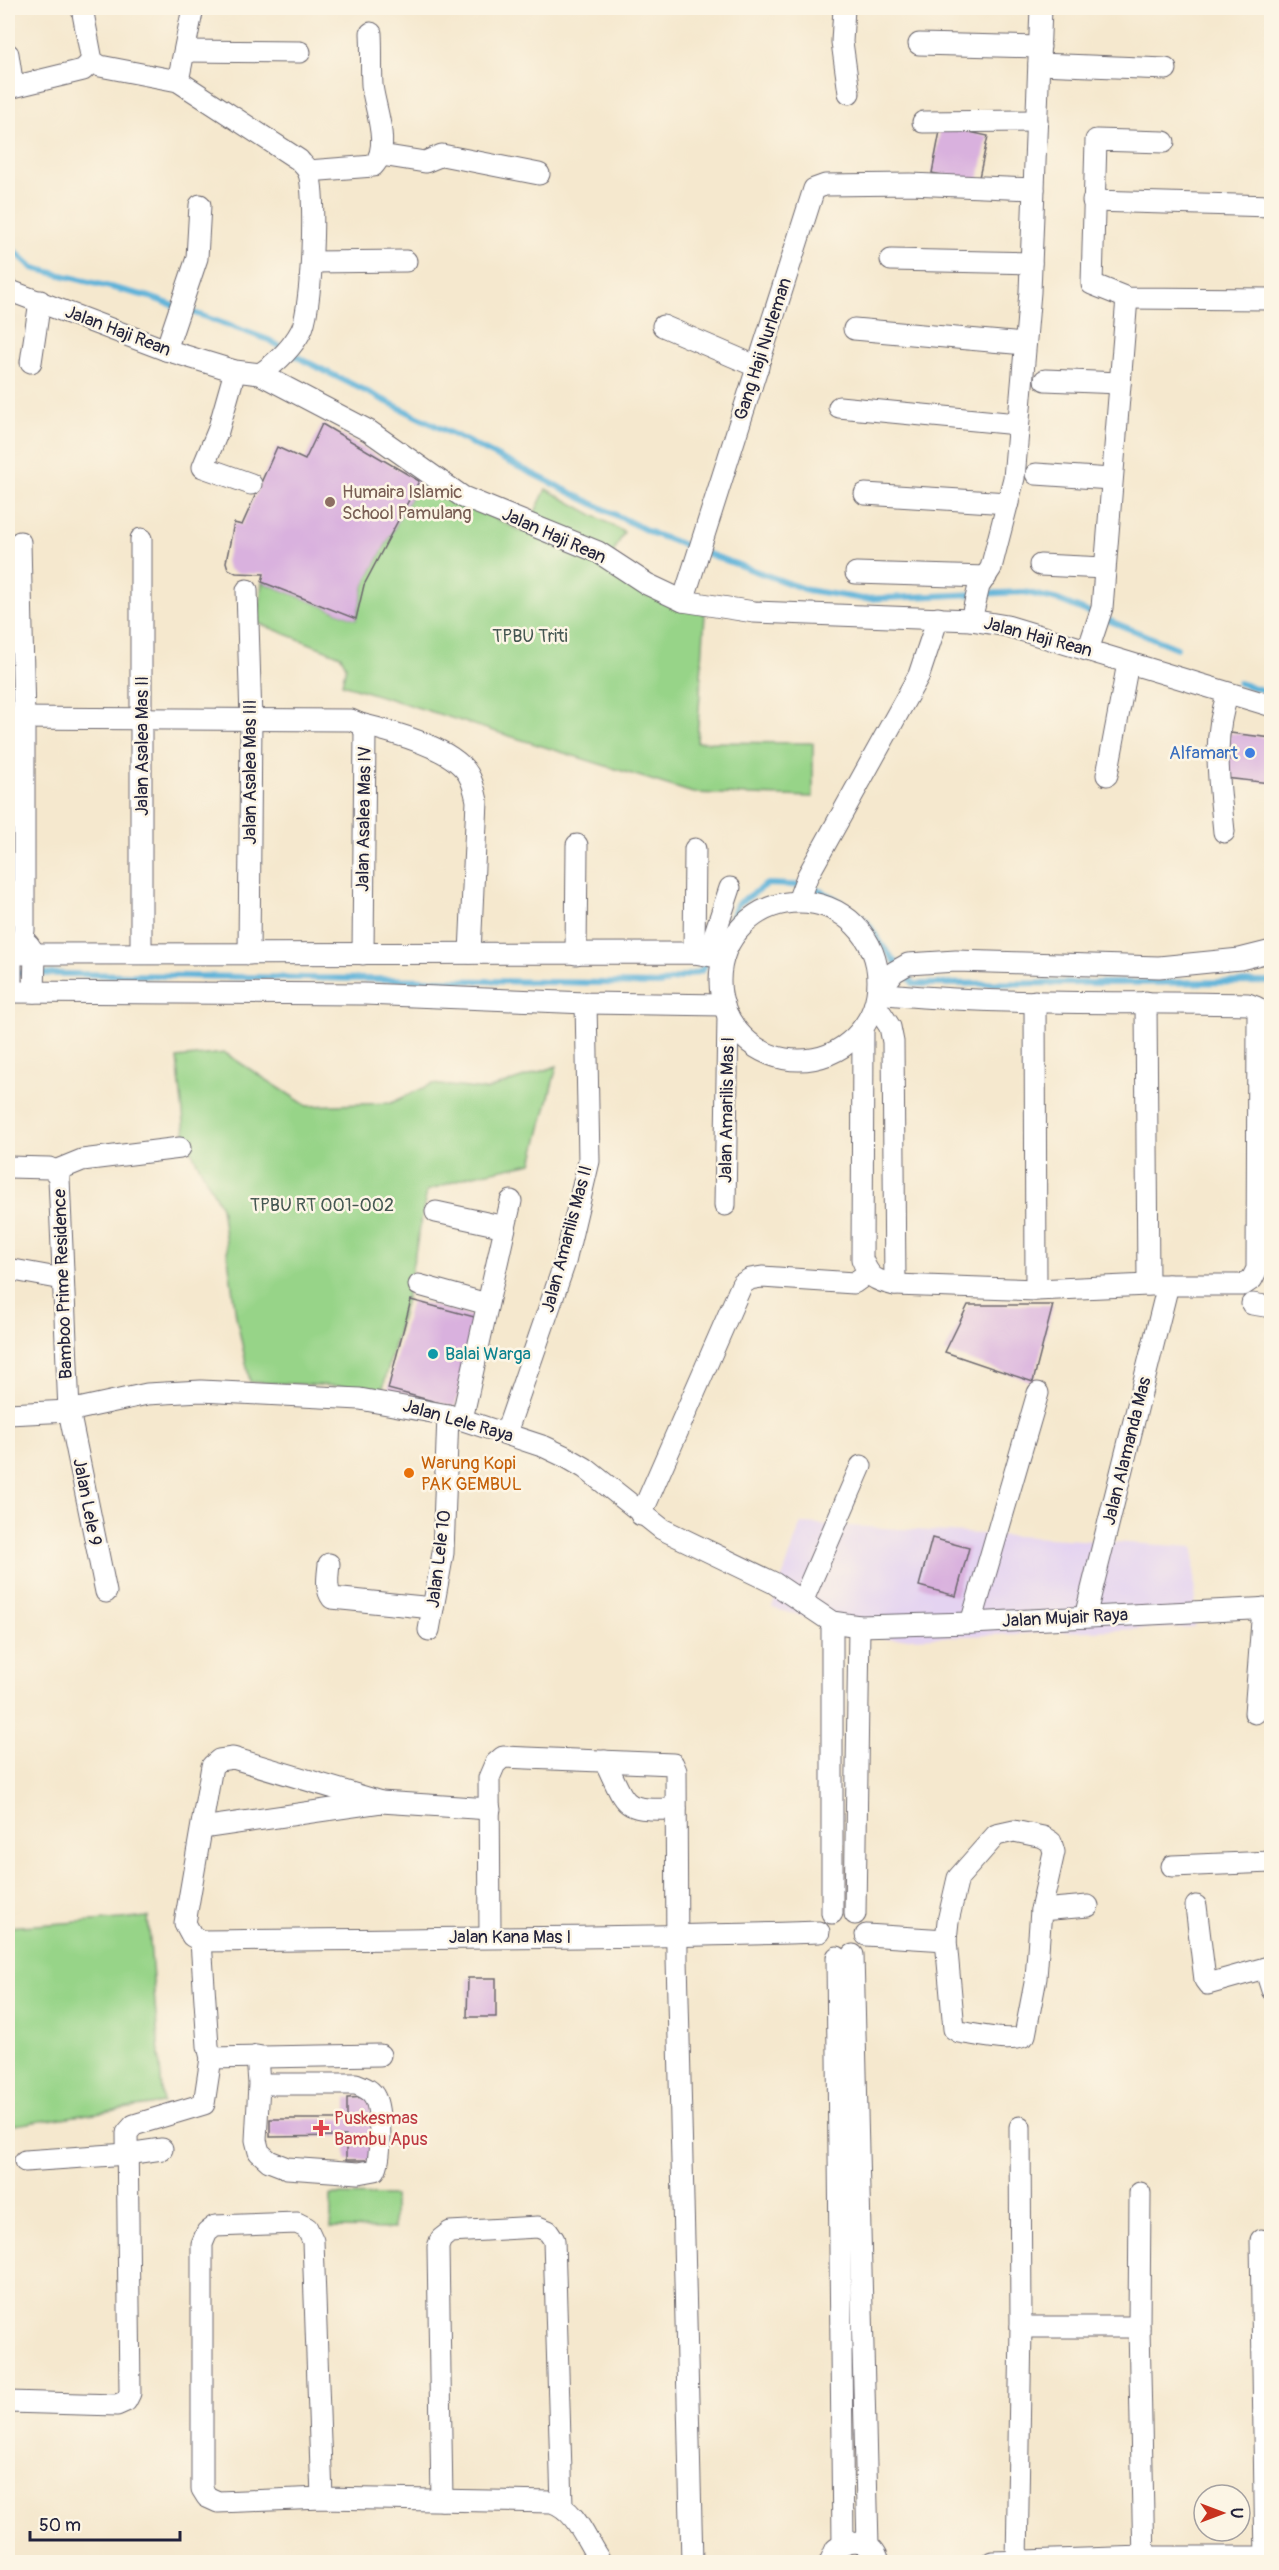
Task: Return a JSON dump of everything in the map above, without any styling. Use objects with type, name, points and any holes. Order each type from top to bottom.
[{"type":"street","points":[[82,8],[92,61],[100,66],[178,81],[299,160],[308,171],[311,185],[310,295],[302,330],[268,368]]},
{"type":"street","points":[[178,81],[193,8]]},
{"type":"street","points":[[844,8],[842,42],[849,93]]},
{"type":"street","points":[[856,573],[978,597],[991,568],[1014,478],[1031,263],[1041,8]]},
{"type":"street","points":[[308,171],[373,166],[381,154],[380,115],[372,87],[371,33]]},
{"type":"street","points":[[920,44],[1166,69]]},
{"type":"street","points":[[185,51],[300,52]]},
{"type":"street","points":[[8,54],[13,87],[83,70],[92,61]]},
{"type":"street","points":[[923,122],[1037,121]]},
{"type":"street","points":[[1164,142],[1096,140],[1092,284],[1127,298],[1272,299]]},
{"type":"street","points":[[381,154],[425,162],[442,155],[539,174]]},
{"type":"street","name":"Gang Haji Nurleman","points":[[683,600],[814,189],[825,185],[910,184],[1034,189]]},
{"type":"street","points":[[1093,201],[1272,206]]},
{"type":"street","points":[[166,350],[197,258],[200,205]]},
{"type":"street","points":[[891,260],[1031,263]]},
{"type":"street","points":[[312,262],[406,261]]},
{"type":"street","name":"Jalan Haji Rean","points":[[8,290],[166,350],[235,370],[268,368],[369,431],[464,497],[598,552],[647,584],[683,600],[754,612],[938,618],[978,597],[1007,626],[1272,706]]},
{"type":"street","points":[[1088,650],[1099,618],[1106,568],[1111,479],[1127,298]]},
{"type":"street","points":[[31,362],[40,301]]},
{"type":"street","points":[[663,326],[758,367]]},
{"type":"street","points":[[854,329],[1025,344]]},
{"type":"street","points":[[235,370],[218,431],[203,467],[251,484]]},
{"type":"street","points":[[1045,380],[1120,383]]},
{"type":"street","points":[[839,407],[1017,424]]},
{"type":"street","points":[[1036,474],[1111,479]]},
{"type":"street","points":[[865,494],[1008,503]]},
{"type":"street","name":"Jalan Asalea Mas II","points":[[141,539],[141,953]]},
{"type":"street","points":[[20,542],[16,718],[19,950],[9,992],[364,994],[726,1010]]},
{"type":"street","points":[[1040,565],[1106,568]]},
{"type":"street","name":"Jalan Asalea Mas III","points":[[247,590],[251,719],[249,954]]},
{"type":"street","points":[[798,901],[807,877],[919,675],[938,618]]},
{"type":"street","points":[[1107,775],[1128,663]]},
{"type":"street","points":[[1224,832],[1216,755],[1224,705],[1228,694]]},
{"type":"street","name":"Jalan Asalea Mas IV","points":[[16,718],[351,720],[360,724],[365,731],[363,954]]},
{"type":"street","points":[[360,724],[414,738],[445,755],[467,771],[473,783],[477,801],[470,953]]},
{"type":"street","points":[[576,954],[577,845]]},
{"type":"street","points":[[695,849],[709,955],[726,1010],[739,1032],[754,1046],[772,1056],[792,1060],[812,1059],[832,1053],[849,1043],[863,1028],[876,999],[901,968],[956,961],[1159,967],[1240,959],[1272,951]]},
{"type":"street","points":[[709,955],[730,888]]},
{"type":"street","points":[[19,950],[249,954],[709,955],[732,940],[744,924],[759,912],[778,904],[798,901],[819,903],[839,912],[856,925],[869,943],[876,961],[876,999],[893,1042],[895,1286]]},
{"type":"street","points":[[19,950],[34,992]]},
{"type":"street","points":[[863,1028],[862,1259],[868,1273],[876,1280],[895,1286],[1036,1290],[1158,1285],[1244,1286],[1252,1279],[1257,1269],[1258,1015],[1256,1007],[1248,1004],[876,999]]},
{"type":"street","points":[[1035,1001],[1036,1290]]},
{"type":"street","name":"Jalan Alamanda Mas","points":[[1085,1617],[1158,1285],[1146,1002]]},
{"type":"street","name":"Jalan Amarilis Mas II","points":[[506,1433],[565,1262],[589,1161],[586,1003]]},
{"type":"street","name":"Jalan Amarilis Mas I","points":[[725,1205],[726,1010]]},
{"type":"street","points":[[55,1171],[82,1160],[180,1148]]},
{"type":"street","name":"Bamboo Prime Residence","points":[[8,1167],[49,1168],[55,1171],[59,1178],[69,1411]]},
{"type":"street","name":"Jalan Lele 10","points":[[429,1630],[443,1553],[455,1417],[487,1304],[511,1201]]},
{"type":"street","points":[[436,1212],[505,1227]]},
{"type":"street","points":[[8,1269],[63,1279]]},
{"type":"street","points":[[641,1515],[742,1284],[750,1279],[762,1277],[854,1283],[868,1273]]},
{"type":"street","points":[[419,1285],[487,1304]]},
{"type":"street","name":"Jalan Lele Raya","points":[[8,1414],[69,1411],[147,1394],[201,1391],[360,1399],[455,1417],[545,1447],[585,1468],[641,1515],[662,1529],[774,1583],[832,1622],[859,1626]]},
{"type":"street","points":[[971,1623],[1038,1393]]},
{"type":"street","name":"Jalan Lele 9","points":[[69,1411],[90,1523],[106,1592]]},
{"type":"street","points":[[802,1602],[861,1466]]},
{"type":"street","points":[[329,1564],[327,1583],[332,1598],[433,1608]]},
{"type":"street","points":[[1256,1713],[1268,1608]]},
{"type":"street","name":"Jalan Mujair Raya","points":[[859,1626],[971,1623],[1268,1608]]},
{"type":"street","points":[[832,1622],[832,1913]]},
{"type":"street","points":[[855,1914],[859,1626]]},
{"type":"street","points":[[490,1937],[489,1778],[495,1764],[503,1757],[673,1764],[676,1771],[676,1937],[692,2562]]},
{"type":"street","points":[[8,2402],[117,2405],[126,2401],[130,2393],[127,2133],[134,2125],[204,2104],[211,2058],[208,2046],[201,1941],[192,1936],[185,1923],[212,1766],[219,1760],[233,1758],[381,1802]]},
{"type":"street","points":[[605,1761],[624,1801],[632,1808],[676,1809]]},
{"type":"street","points":[[202,1828],[381,1802],[490,1809]]},
{"type":"street","points":[[1014,1831],[1043,1837],[1051,1842],[1054,1852],[1041,1910],[1036,1978],[1025,2035],[1020,2038],[993,2037],[959,2032],[954,2029],[946,1940],[948,1921],[958,1878],[996,1835],[1014,1831]]},
{"type":"street","points":[[1172,1866],[1272,1862]]},
{"type":"street","points":[[1041,1910],[1088,1906]]},
{"type":"street","points":[[1196,1906],[1200,1951],[1205,1980],[1208,1984],[1268,1967],[1272,1990]]},
{"type":"street","points":[[848,1911],[855,1914],[865,1927],[866,1935],[864,1944],[845,1956],[824,1948],[819,1932],[825,1918],[832,1913],[848,1911]]},
{"type":"street","name":"Jalan Kana Mas I","points":[[201,1941],[676,1937],[819,1932]]},
{"type":"street","points":[[866,1935],[946,1940]]},
{"type":"street","points":[[843,2544],[845,1956]]},
{"type":"street","points":[[845,1956],[873,2554]]},
{"type":"street","points":[[211,2058],[380,2055]]},
{"type":"street","points":[[257,2056],[259,2084],[256,2140],[259,2152],[269,2162],[287,2168],[359,2173],[375,2170],[380,2157],[376,2099],[366,2088],[346,2083],[259,2084]]},
{"type":"street","points":[[344,2056],[346,2083]]},
{"type":"street","points":[[1017,2562],[1021,2326],[1020,2127]]},
{"type":"street","points":[[25,2161],[127,2154],[162,2149]]},
{"type":"street","points":[[1140,2193],[1139,2326],[1144,2560]]},
{"type":"street","points":[[322,2498],[313,2241],[307,2228],[297,2223],[215,2226],[207,2232],[202,2244],[202,2489],[207,2497],[218,2502],[322,2498],[552,2502],[562,2505],[572,2513],[602,2562]]},
{"type":"street","points":[[442,2500],[438,2247],[441,2239],[450,2232],[538,2227],[548,2231],[554,2240],[562,2505]]},
{"type":"street","points":[[993,2562],[1268,2559],[1261,2240]]},
{"type":"street","points":[[1021,2326],[1139,2326]]},
{"type":"street","points":[[830,2562],[836,2548],[843,2544],[860,2541],[873,2554]]},
{"type":"shaded area","points":[[801,1523],[1194,1547],[1195,1627],[885,1639],[772,1608]]},
{"type":"green space","name":"TPBU Triti","points":[[419,481],[525,533],[546,489],[624,532],[606,567],[705,614],[697,742],[813,743],[813,797],[693,793],[342,684],[346,666],[341,656],[258,623],[262,582],[356,619],[364,585]]},
{"type":"green space","name":"TPBU RT 001-002","points":[[225,1053],[307,1106],[391,1103],[432,1084],[486,1090],[557,1066],[532,1163],[469,1176],[427,1191],[406,1299],[383,1388],[250,1382],[236,1316],[221,1207],[186,1141],[177,1058]]},
{"type":"green space","points":[[148,1917],[163,2103],[8,2126],[8,1927]]},
{"type":"green space","points":[[331,2195],[394,2196],[394,2229],[331,2228]]},
{"type":"building","points":[[941,126],[988,136],[978,182],[932,173]]},
{"type":"building","name":"Humaira Islamic School Pamulang","points":[[322,424],[419,481],[364,585],[356,619],[262,582],[264,574],[236,573],[228,569],[226,562],[234,523],[242,525],[277,447],[305,460]]},
{"type":"building","name":"Alfamart","points":[[1230,733],[1272,738],[1270,783],[1225,778]]},
{"type":"building","name":"Balai Warga","points":[[411,1300],[478,1318],[455,1407],[388,1389]]},
{"type":"building","points":[[968,1305],[1053,1305],[1033,1382],[945,1352]]},
{"type":"building","points":[[932,1538],[969,1548],[956,1596],[919,1586]]},
{"type":"building","points":[[468,1978],[496,1978],[496,2017],[467,2017]]},
{"type":"building","name":"Puskesmas Bambu Apus","points":[[371,2097],[371,2160],[346,2160],[346,2136],[270,2137],[270,2119],[347,2119],[347,2098]]},
{"type":"waterway","points":[[8,245],[33,268],[150,297],[269,340],[303,360],[654,534],[807,590],[863,599],[1024,592],[1058,600],[1177,648]]},
{"type":"waterway","points":[[1239,683],[1272,693]]},
{"type":"waterway","points":[[728,924],[738,904],[767,884],[810,886],[836,899],[867,922],[884,948],[914,984],[1272,982]]},
{"type":"waterway","points":[[14,973],[660,984],[701,971],[709,959]]},
{"type":"place","name":"Humaira Islamic School Pamulang","points":[[330,502]]},
{"type":"place","name":"Alfamart","points":[[1250,753]]},
{"type":"place","name":"Balai Warga","points":[[433,1354]]},
{"type":"place","name":"Warung Kopi PAK GEMBUL","points":[[409,1473]]},
{"type":"place","name":"Puskesmas Bambu Apus","points":[[321,2128]]}]
